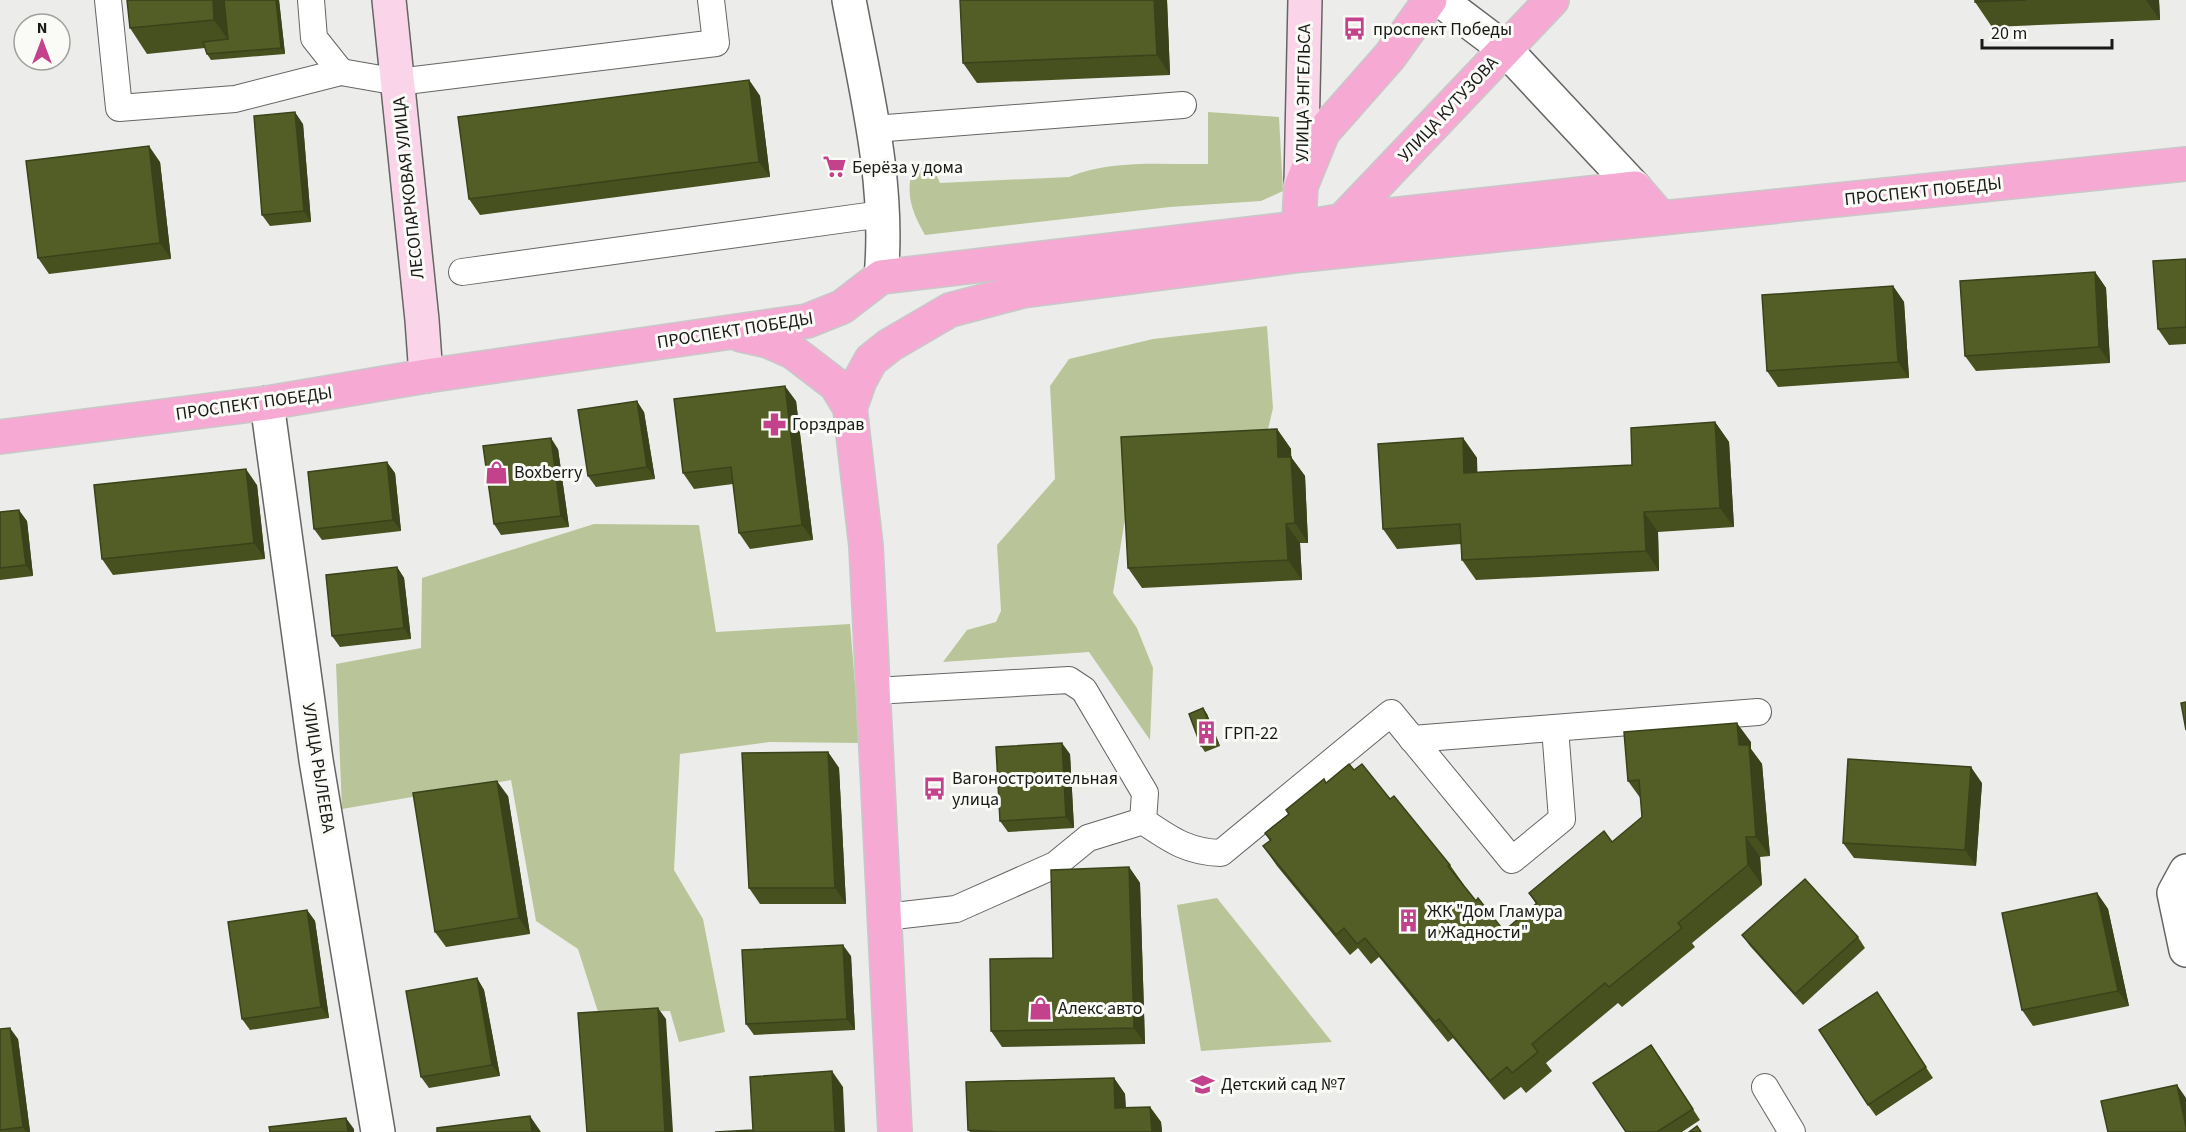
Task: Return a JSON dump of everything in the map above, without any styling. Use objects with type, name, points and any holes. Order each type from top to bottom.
[{"type":"main road","points":[[1301,241],[1301,186],[1323,132],[1390,56],[1430,0]]},
{"type":"main road","name":"УЛИЦА КУТУЗОВА","points":[[1301,241],[1345,220],[1552,0]]},
{"type":"main road","name":"ПРОСПЕКТ ПОБЕДЫ","points":[[0,437],[267,404],[426,376],[807,321],[842,307],[881,277],[1301,241],[1661,218],[2186,164]]},
{"type":"main road","points":[[1345,220],[1635,188],[1661,218]]},
{"type":"main road","name":"ПРОСПЕКТ ПОБЕДЫ","points":[[850,408],[860,380],[872,360],[890,345],[950,310],[1022,291],[1301,241]]},
{"type":"main road","points":[[721,333],[768,341],[793,352],[836,384],[850,408],[866,546],[895,1132]]},
{"type":"street","name":"ЛЕСОПАРКОВАЯ УЛИЦА","points":[[389,0],[426,376]]},
{"type":"street","points":[[849,0],[874,129],[882,214],[881,277]]},
{"type":"street","name":"УЛИЦА ЭНГЕЛЬСА","points":[[1301,186],[1305,0]]},
{"type":"street","points":[[1440,0],[1505,49],[1635,188]]},
{"type":"street","name":"УЛИЦА РЫЛЕЕВА","points":[[267,404],[316,760],[378,1132]]},
{"type":"street","points":[[2186,871],[2174,893],[2186,950]]},
{"type":"lane","points":[[108,0],[118,108],[235,99],[341,72],[398,82],[716,43],[711,0]]},
{"type":"lane","points":[[311,0],[314,38],[341,72]]},
{"type":"lane","points":[[874,129],[1182,105]]},
{"type":"lane","points":[[462,272],[882,214]]},
{"type":"lane","points":[[874,691],[1069,680],[1084,690],[1145,793],[1143,821]]},
{"type":"lane","points":[[1412,739],[1758,712]]},
{"type":"lane","points":[[885,917],[956,909],[1055,865],[1088,838],[1143,821],[1176,842],[1202,852],[1221,853],[1391,713],[1512,860],[1562,819],[1555,728]]},
{"type":"lane","points":[[1765,1087],[1792,1132]]},
{"type":"green space","points":[[1208,112],[1279,117],[1283,191],[1261,201],[1170,207],[925,235],[912,206],[910,182],[912,173],[931,163],[940,183],[1069,177],[1086,171],[1120,165],[1208,164]]},
{"type":"green space","points":[[1267,326],[1273,408],[1265,442],[1135,457],[1113,593],[1137,628],[1153,668],[1150,740],[1089,652],[943,662],[967,630],[996,622],[1001,611],[997,545],[1055,479],[1050,386],[1069,359],[1153,339]]},
{"type":"green space","points":[[594,524],[699,525],[716,632],[850,624],[860,743],[770,742],[680,754],[674,870],[703,919],[725,1032],[679,1042],[670,1011],[598,1012],[578,949],[536,921],[511,780],[342,809],[336,664],[421,648],[422,578]]},
{"type":"green space","points":[[1217,898],[1332,1042],[1201,1051],[1177,905]]},
{"type":"building","points":[[127,0],[213,0],[214,20],[130,28]]},
{"type":"building","points":[[224,0],[276,0],[281,48],[207,54],[203,42],[228,39]]},
{"type":"building","points":[[960,0],[1154,0],[1157,55],[963,63]]},
{"type":"building","points":[[1975,0],[2026,0],[1975,2]]},
{"type":"building","points":[[749,80],[759,162],[469,199],[458,117]]},
{"type":"building","points":[[295,112],[304,211],[262,215],[254,116]]},
{"type":"building","points":[[149,146],[160,243],[38,258],[26,161]]},
{"type":"building","points":[[2186,259],[2186,327],[2158,329],[2153,261]]},
{"type":"building","points":[[2095,272],[2099,347],[1965,356],[1960,281]]},
{"type":"building","points":[[1893,286],[1898,362],[1767,371],[1762,295]]},
{"type":"building","points":[[785,386],[802,525],[739,533],[731,467],[683,473],[674,399]]},
{"type":"building","points":[[637,401],[647,467],[588,476],[578,410]]},
{"type":"building","points":[[1715,422],[1720,508],[1644,512],[1646,551],[1462,560],[1460,524],[1383,529],[1378,444],[1463,438],[1464,473],[1632,465],[1631,428]]},
{"type":"building","points":[[1277,429],[1278,457],[1291,457],[1295,523],[1286,524],[1288,560],[1128,568],[1121,437]]},
{"type":"building","points":[[551,438],[561,516],[494,524],[483,446]]},
{"type":"building","points":[[387,462],[393,520],[314,529],[308,472]]},
{"type":"building","points":[[246,469],[254,543],[102,559],[94,485]]},
{"type":"building","points":[[19,510],[26,565],[0,568],[0,512]]},
{"type":"building","points":[[397,567],[404,628],[332,636],[326,575]]},
{"type":"building","points":[[2186,702],[2186,730],[2181,703]]},
{"type":"building","name":"ГРП-22","points":[[1203,708],[1216,740],[1201,746],[1189,714]]},
{"type":"building","name":"ЖК \"Дом Гламура и Жадности\"","points":[[1737,723],[1739,745],[1749,745],[1756,837],[1746,837],[1748,865],[1678,923],[1682,928],[1609,987],[1605,983],[1532,1044],[1538,1052],[1512,1073],[1507,1067],[1490,1081],[1439,1019],[1435,1022],[1365,938],[1357,944],[1344,928],[1336,935],[1263,846],[1271,840],[1265,833],[1289,814],[1286,810],[1324,779],[1326,783],[1349,764],[1354,770],[1362,764],[1390,799],[1394,796],[1476,901],[1478,898],[1504,931],[1537,903],[1529,893],[1604,831],[1612,842],[1642,817],[1639,780],[1628,781],[1624,732]]},
{"type":"building","points":[[1062,743],[1066,817],[1000,821],[996,747]]},
{"type":"building","points":[[828,752],[835,888],[749,888],[742,753]]},
{"type":"building","points":[[1848,759],[1971,767],[1965,850],[1843,843]]},
{"type":"building","points":[[497,781],[519,918],[435,932],[413,793]]},
{"type":"building","points":[[1129,867],[1134,1028],[991,1031],[990,959],[1053,958],[1051,870]]},
{"type":"building","points":[[1805,879],[1858,937],[1795,994],[1742,935]]},
{"type":"building","points":[[2097,893],[2118,991],[2022,1010],[2002,913]]},
{"type":"building","points":[[307,910],[321,1007],[242,1019],[228,922]]},
{"type":"building","points":[[843,945],[847,1019],[746,1024],[742,950]]},
{"type":"building","points":[[477,978],[492,1065],[421,1077],[406,991]]},
{"type":"building","points":[[1877,992],[1926,1067],[1868,1105],[1819,1030]]},
{"type":"building","points":[[658,1008],[665,1132],[587,1132],[578,1013]]},
{"type":"building","points":[[10,1028],[23,1127],[0,1130],[0,1029]]},
{"type":"building","points":[[1651,1045],[1693,1109],[1657,1132],[1626,1132],[1593,1083]]},
{"type":"building","points":[[832,1071],[835,1132],[715,1132],[753,1130],[750,1077]]},
{"type":"building","points":[[1114,1078],[1115,1108],[1150,1107],[1152,1132],[968,1130],[966,1082]]},
{"type":"building","points":[[2177,1085],[2186,1132],[2108,1132],[2101,1101]]},
{"type":"building","points":[[530,1116],[532,1132],[437,1132],[437,1128]]},
{"type":"building","points":[[346,1118],[348,1132],[270,1132],[269,1127]]},
{"type":"building","points":[[1697,1126],[1701,1132],[1689,1132]]},
{"type":"place","name":"проспект Победы","points":[[1355,29]]},
{"type":"place","name":"Берёза у дома","points":[[834,167]]},
{"type":"place","name":"Горздрав","points":[[774,424]]},
{"type":"place","name":"Boxberry","points":[[496,472]]},
{"type":"place","name":"ГРП-22","points":[[1206,733]]},
{"type":"place","name":"Вагоностроительная улица","points":[[934,788]]},
{"type":"place","name":"ЖК \"Дом Гламура и Жадности\"","points":[[1409,921]]},
{"type":"place","name":"Алекс авто","points":[[1040,1008]]},
{"type":"place","name":"Детский сад №7","points":[[1203,1084]]}]
